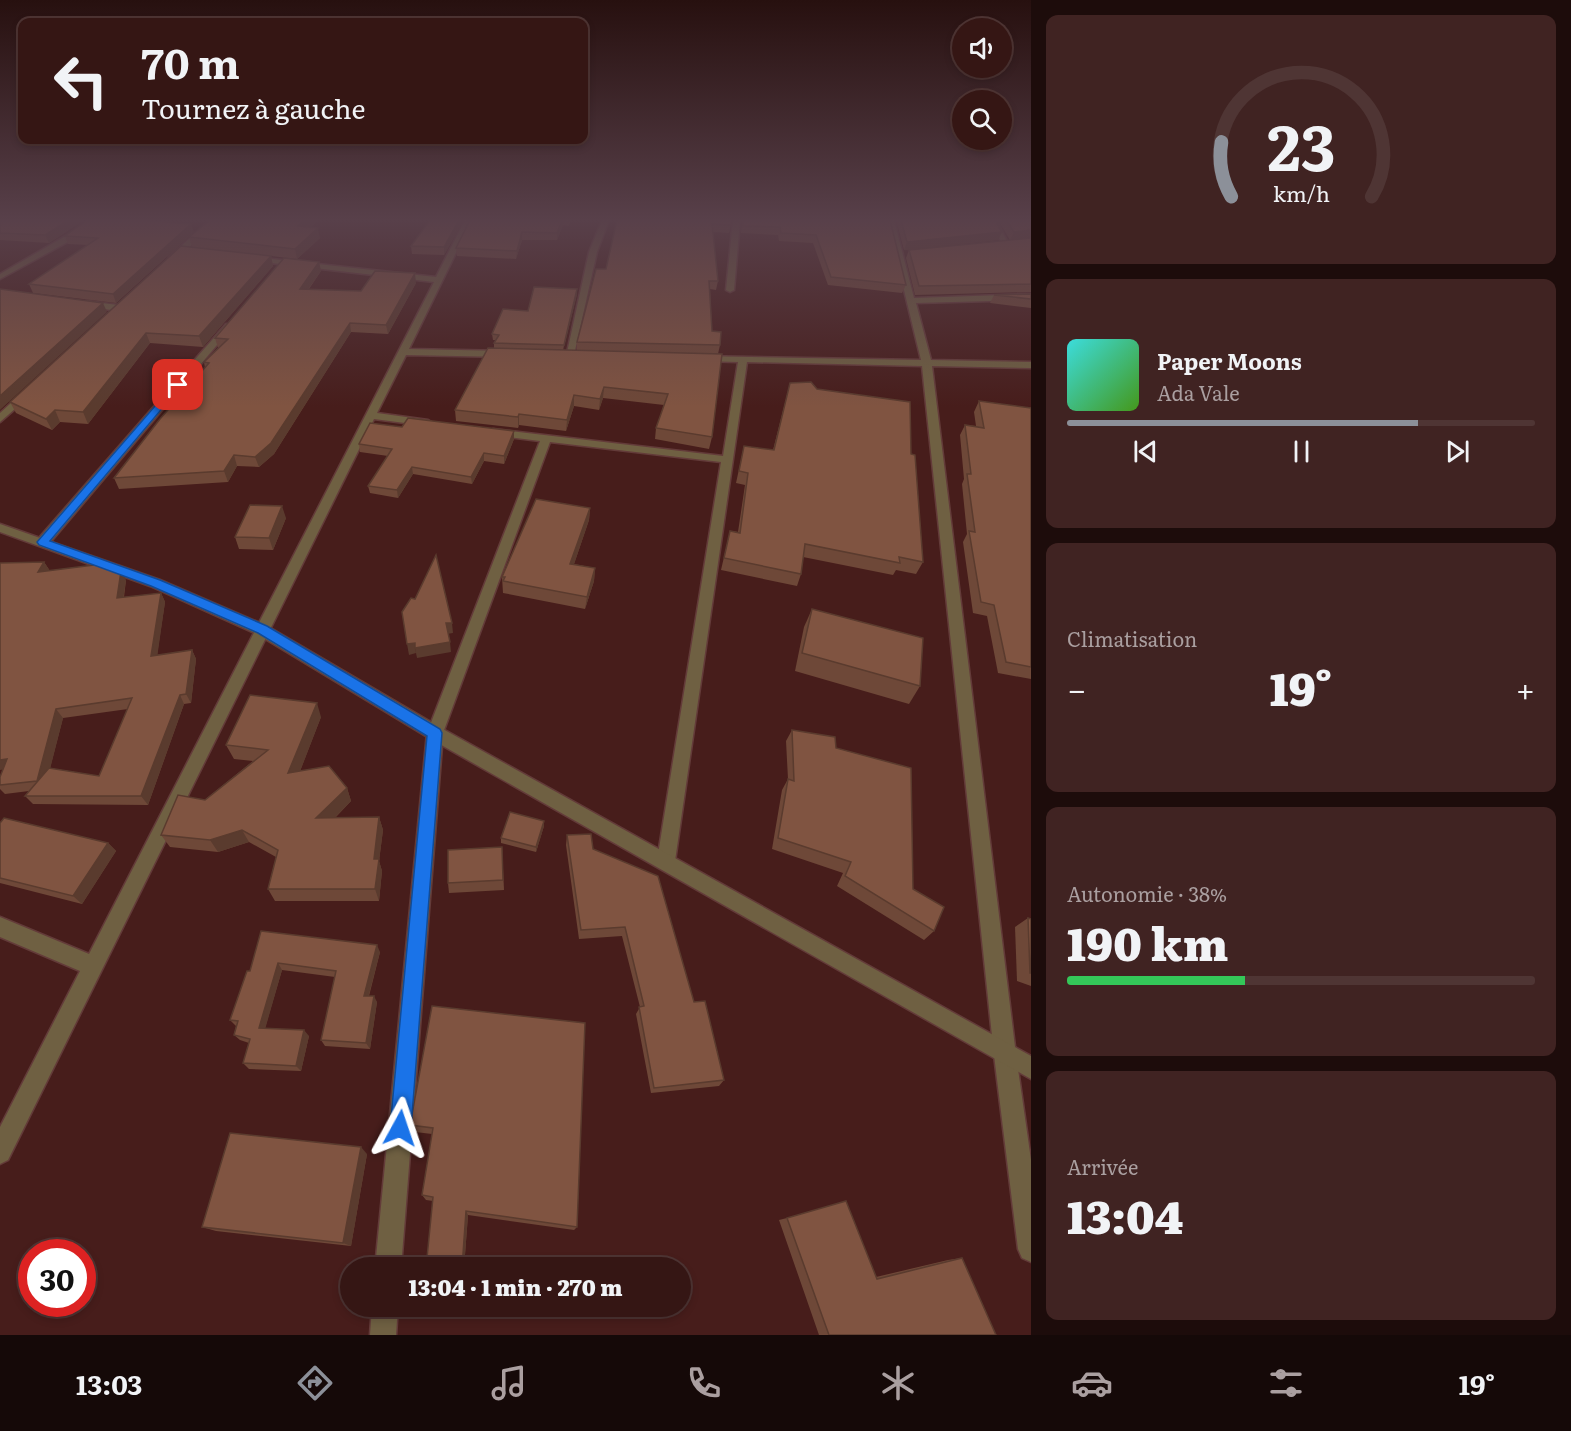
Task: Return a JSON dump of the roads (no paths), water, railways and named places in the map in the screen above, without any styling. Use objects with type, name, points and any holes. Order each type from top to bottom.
[{"type":"street","points":[[0,1152],[437,282]]},
{"type":"street","points":[[569,356],[586,282]]},
{"type":"street","points":[[730,290],[731,282]]},
{"type":"street","points":[[908,282],[927,363],[1005,1055],[1031,1249]]},
{"type":"street","points":[[913,301],[1031,297]]},
{"type":"street","points":[[110,316],[126,301]]},
{"type":"street","points":[[71,302],[118,308]]},
{"type":"street","points":[[43,542],[236,317]]},
{"type":"street","points":[[402,352],[521,354]]},
{"type":"street","points":[[557,355],[580,356]]},
{"type":"street","points":[[697,358],[1031,365]]},
{"type":"street","points":[[666,861],[743,359]]},
{"type":"street","points":[[0,418],[34,387]]},
{"type":"street","points":[[370,416],[441,425]]},
{"type":"street","points":[[476,429],[729,460]]},
{"type":"street","points":[[389,1257],[435,733],[546,439]]},
{"type":"street","points":[[0,528],[155,583],[262,630],[435,733],[1031,1068]]},
{"type":"street","points":[[0,927],[93,966]]},
{"type":"street","points":[[382,1335],[384,1317]]}]
